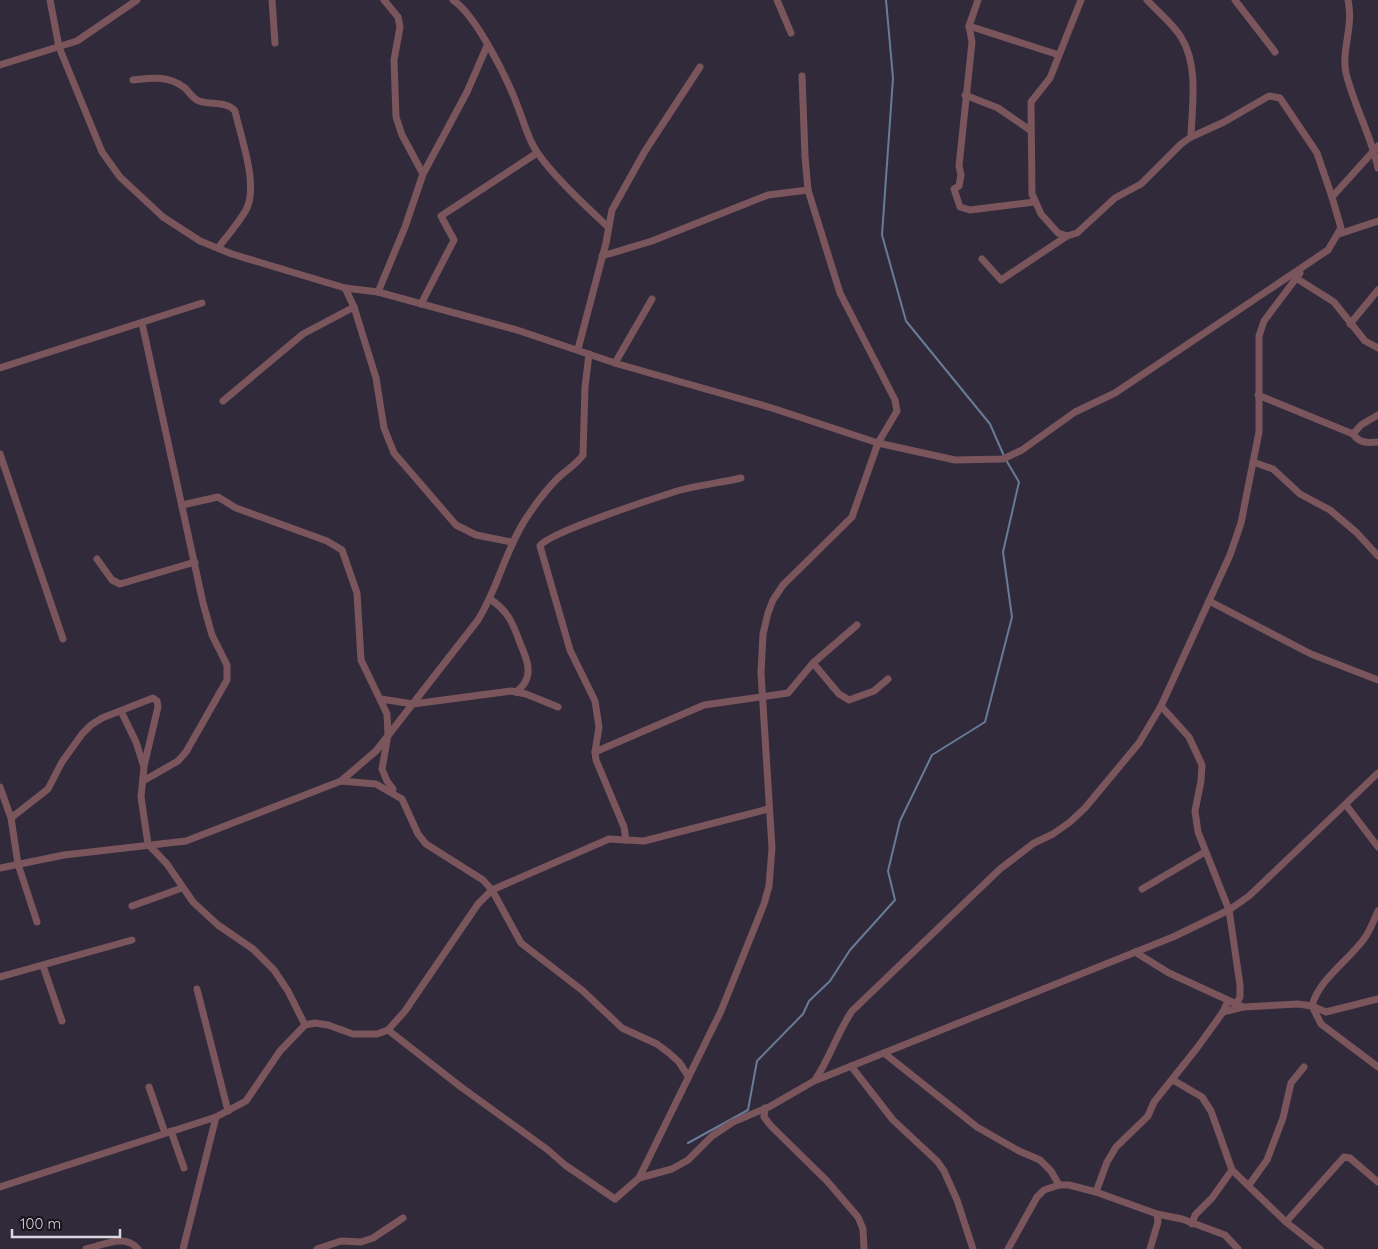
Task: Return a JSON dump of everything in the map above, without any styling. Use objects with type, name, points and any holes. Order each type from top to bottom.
[{"type":"street","points":[[50,0],[59,47],[110,167],[163,217],[200,241],[345,288],[378,292],[578,349],[615,363],[772,408],[878,444],[955,460],[1003,459],[1022,450],[1075,412],[1115,393],[1328,250],[1339,234],[1340,222],[1317,153],[1276,96],[1266,97],[1224,122],[1191,137],[1181,144],[1141,184],[1114,198],[1083,229],[1067,236],[1001,280],[982,259]]},
{"type":"street","points":[[0,65],[59,47],[87,36],[138,0]]},
{"type":"street","points":[[272,0],[275,43]]},
{"type":"street","points":[[384,0],[398,16],[400,27],[394,60],[396,118],[402,135],[423,174]]},
{"type":"street","points":[[453,0],[470,16],[487,46],[509,88],[524,127],[537,153],[608,227]]},
{"type":"street","points":[[777,0],[791,33]]},
{"type":"street","points":[[978,0],[968,26],[972,42],[959,166],[961,175],[959,186],[954,189],[960,208],[970,210],[1035,202]]},
{"type":"street","points":[[1067,236],[1058,233],[1049,226],[1035,202],[1031,184],[1031,102],[1050,78],[1080,0]]},
{"type":"street","points":[[1148,0],[1181,37],[1187,50],[1193,85],[1191,137]]},
{"type":"street","points":[[1235,0],[1274,52]]},
{"type":"street","points":[[1348,0],[1351,27],[1345,54],[1347,74],[1376,147],[1378,168]]},
{"type":"street","points":[[968,26],[1059,55]]},
{"type":"street","points":[[378,292],[405,227],[423,174],[467,92],[487,46]]},
{"type":"street","points":[[578,349],[612,210],[640,160],[700,67]]},
{"type":"street","points":[[388,1030],[460,1087],[548,1150],[565,1165],[615,1199],[638,1178],[721,1010],[764,904],[769,886],[771,864],[761,673],[763,634],[773,600],[783,584],[852,517],[878,444],[897,411],[897,405],[840,293],[808,190],[802,76]]},
{"type":"street","points":[[132,80],[161,78],[172,80],[184,87],[198,101],[228,106],[235,111],[250,177],[251,192],[245,211],[218,248]]},
{"type":"street","points":[[966,95],[998,108],[1030,130]]},
{"type":"street","points":[[1332,197],[1376,147]]},
{"type":"street","points":[[421,304],[454,240],[441,216],[537,153]]},
{"type":"street","points":[[602,256],[652,242],[768,194],[808,190]]},
{"type":"street","points":[[1339,234],[1378,221]]},
{"type":"street","points":[[814,1081],[827,1062],[841,1030],[852,1011],[883,984],[945,920],[1006,864],[1034,843],[1053,834],[1085,808],[1138,742],[1161,706],[1230,555],[1241,523],[1259,432],[1259,336],[1264,321],[1303,268]]},
{"type":"street","points":[[1296,278],[1334,302],[1365,341],[1378,348]]},
{"type":"street","points":[[345,288],[354,307],[376,378],[384,428],[394,454],[456,525],[476,535],[511,542]]},
{"type":"street","points":[[1350,324],[1378,290]]},
{"type":"street","points":[[615,363],[652,299]]},
{"type":"street","points":[[0,368],[202,303]]},
{"type":"street","points":[[223,401],[303,334],[354,307]]},
{"type":"street","points":[[142,323],[212,635],[227,665],[227,680],[186,752],[178,761],[143,781]]},
{"type":"street","points":[[0,868],[64,855],[186,841],[341,781],[376,751],[478,620],[490,599],[511,542],[526,517],[558,478],[578,462],[583,455],[585,387],[589,354]]},
{"type":"street","points":[[1258,395],[1354,434],[1357,439],[1364,442],[1378,442]]},
{"type":"street","points":[[1354,434],[1361,425],[1378,415]]},
{"type":"street","points":[[0,454],[63,639]]},
{"type":"street","points":[[1253,462],[1273,469],[1304,497],[1330,510],[1356,532],[1378,556]]},
{"type":"street","points":[[626,840],[624,828],[594,752],[599,727],[595,701],[570,650],[552,582],[540,550],[541,543],[572,529],[678,491],[741,478]]},
{"type":"street","points":[[182,505],[218,497],[236,508],[338,546],[344,556],[357,594],[361,660],[364,670],[381,699],[387,714],[388,735],[382,769],[386,781],[402,799],[418,834],[426,844],[483,880],[492,890],[521,943],[583,990],[622,1028],[657,1044],[669,1053],[679,1062],[688,1076]]},
{"type":"street","points":[[97,559],[112,580],[120,584],[195,562]]},
{"type":"street","points":[[490,599],[502,607],[512,620],[529,664],[527,680],[516,692]]},
{"type":"street","points":[[1209,601],[1311,654],[1378,680]]},
{"type":"street","points":[[594,752],[704,706],[788,693],[813,663],[857,625]]},
{"type":"street","points":[[813,663],[839,694],[849,700],[874,691],[888,679]]},
{"type":"street","points":[[381,699],[413,704],[516,692],[558,707]]},
{"type":"street","points":[[11,818],[48,789],[62,762],[82,734],[102,718],[150,698],[156,701],[158,706],[144,766],[141,797],[148,844],[167,864],[182,888],[207,916],[253,949],[274,970],[288,991],[305,1025]]},
{"type":"street","points":[[1161,706],[1188,737],[1202,765],[1195,811],[1198,832],[1229,910],[1240,985],[1239,1006]]},
{"type":"street","points":[[120,712],[136,742],[144,766]]},
{"type":"street","points":[[638,1178],[672,1169],[688,1160],[721,1130],[733,1122],[765,1108],[814,1081],[1135,952],[1229,910],[1254,892],[1378,773]]},
{"type":"street","points":[[341,781],[376,784],[402,799]]},
{"type":"street","points":[[0,787],[11,818],[18,864],[37,922]]},
{"type":"street","points":[[1346,804],[1378,847]]},
{"type":"street","points":[[0,1187],[216,1117],[228,1111],[246,1101],[280,1051],[305,1025],[315,1023],[328,1025],[358,1034],[377,1034],[388,1030],[405,1011],[478,904],[492,890],[609,840],[644,841],[768,809]]},
{"type":"street","points":[[1142,889],[1205,852]]},
{"type":"street","points":[[132,906],[182,888]]},
{"type":"street","points":[[1378,911],[1364,939],[1314,996],[1312,1006],[1321,1024],[1378,1067]]},
{"type":"street","points":[[0,977],[132,940]]},
{"type":"street","points":[[1135,952],[1169,973],[1239,1006]]},
{"type":"street","points":[[43,966],[62,1021]]},
{"type":"street","points":[[197,989],[228,1111]]},
{"type":"street","points":[[1223,1012],[1239,1006],[1298,1004],[1312,1006],[1326,1012],[1378,999]]},
{"type":"street","points":[[1096,1192],[1107,1162],[1116,1147],[1148,1116],[1154,1102],[1173,1080],[1223,1012],[1228,1000]]},
{"type":"street","points":[[884,1053],[977,1127],[1019,1151],[1040,1160],[1051,1171],[1059,1185]]},
{"type":"street","points":[[851,1066],[892,1120],[937,1161],[944,1171],[973,1249]]},
{"type":"street","points":[[1249,1185],[1267,1160],[1281,1123],[1291,1083],[1304,1067]]},
{"type":"street","points":[[1173,1080],[1202,1097],[1211,1111],[1232,1170],[1286,1222],[1320,1249]]},
{"type":"street","points":[[149,1087],[184,1168]]},
{"type":"street","points":[[765,1108],[764,1117],[771,1126],[827,1181],[858,1216],[863,1229],[864,1249]]},
{"type":"street","points":[[183,1249],[216,1117]]},
{"type":"street","points":[[1286,1222],[1344,1157],[1350,1158],[1378,1182]]},
{"type":"street","points":[[1192,1224],[1195,1215],[1212,1198],[1232,1170]]},
{"type":"street","points":[[1008,1249],[1037,1197],[1044,1190],[1059,1185],[1070,1185],[1096,1192],[1157,1214],[1225,1235],[1238,1249]]},
{"type":"street","points":[[1150,1249],[1158,1222],[1157,1214]]},
{"type":"street","points":[[317,1249],[341,1241],[361,1242],[367,1240],[383,1233],[403,1218]]},
{"type":"street","points":[[86,1249],[124,1240],[133,1243],[138,1249]]},
{"type":"waterway","points":[[886,0],[893,78],[882,235],[906,321],[990,424],[1004,456]]},
{"type":"waterway","points":[[688,1143],[748,1110],[757,1061],[803,1014],[809,1001],[830,981],[850,950],[895,900],[888,871],[900,821],[932,755],[985,722],[1012,617],[1003,552],[1019,482],[1006,460]]}]
